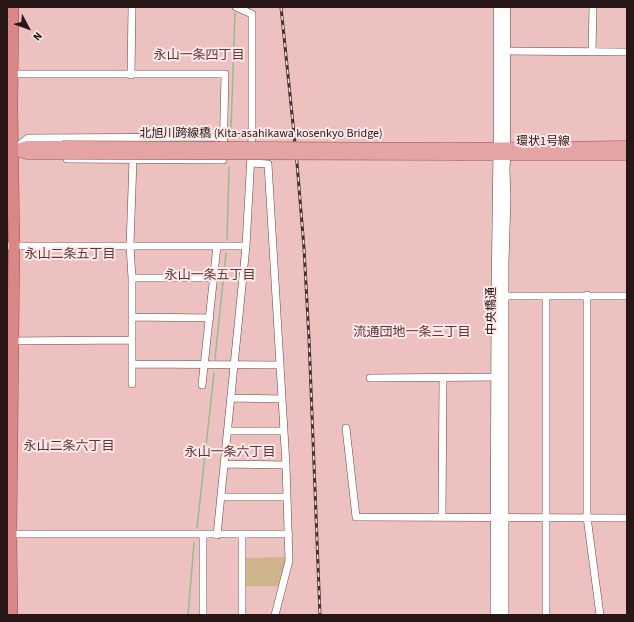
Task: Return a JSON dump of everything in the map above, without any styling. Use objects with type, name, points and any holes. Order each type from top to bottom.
[{"type":"highway","points":[[12,615],[9,534],[9,436],[10,51],[13,7]]},
{"type":"main road","name":"北旭川跨線橋 (Kita-asahikawa kosenkyo Bridge)","points":[[10,150],[27,146],[63,150],[459,151]]},
{"type":"main road","name":"環状1号線","points":[[459,151],[627,152]]},
{"type":"main road","name":"中央橋通","points":[[502,151],[505,170],[506,198],[500,296],[500,517],[504,615]]},
{"type":"main road","name":"中央橋通","points":[[495,615],[500,517]]},
{"type":"street","points":[[131,75],[132,7]]},
{"type":"street","points":[[217,535],[232,398],[246,246],[252,137],[252,14],[236,7]]},
{"type":"street","name":"中央橋通","points":[[498,7],[502,51],[502,151]]},
{"type":"street","name":"中央橋通","points":[[502,51],[506,7]]},
{"type":"street","points":[[592,52],[593,7]]},
{"type":"street","points":[[502,51],[627,52]]},
{"type":"street","points":[[10,74],[225,74],[223,137],[222,160],[24,158],[10,150],[28,138],[223,137]]},
{"type":"street","points":[[132,384],[132,278],[130,246],[133,159]]},
{"type":"street","points":[[251,163],[268,164],[286,465],[289,561],[275,615]]},
{"type":"street","points":[[10,246],[246,246]]},
{"type":"street","points":[[202,385],[217,246]]},
{"type":"street","points":[[132,278],[214,278]]},
{"type":"street","points":[[588,295],[587,517],[600,615]]},
{"type":"street","points":[[500,296],[627,296]]},
{"type":"street","points":[[546,296],[546,615]]},
{"type":"street","points":[[132,317],[210,318]]},
{"type":"street","points":[[10,342],[132,340]]},
{"type":"street","points":[[132,364],[280,365]]},
{"type":"street","points":[[370,378],[500,377]]},
{"type":"street","points":[[442,517],[443,378]]},
{"type":"street","points":[[232,398],[282,399]]},
{"type":"street","points":[[346,428],[356,517],[627,518]]},
{"type":"street","points":[[228,431],[284,431]]},
{"type":"street","points":[[224,464],[286,465]]},
{"type":"street","points":[[221,497],[287,497]]},
{"type":"street","points":[[9,534],[289,534]]},
{"type":"street","points":[[242,534],[242,615]]},
{"type":"street","points":[[202,615],[203,535]]},
{"type":"shaded area","points":[[285,557],[285,564],[278,586],[245,586],[246,558]]},
{"type":"waterway","points":[[231,130],[235,13]]},
{"type":"waterway","points":[[227,240],[229,167]]},
{"type":"waterway","points":[[215,359],[226,253]]},
{"type":"waterway","points":[[197,528],[214,373]]},
{"type":"waterway","points":[[188,615],[194,543]]},
{"type":"railway","points":[[281,7],[304,248],[320,615]]},
{"type":"district","name":"永山一条四丁目","points":[[199,56]]},
{"type":"district","name":"永山二条五丁目","points":[[70,255]]},
{"type":"district","name":"永山一条五丁目","points":[[210,276]]},
{"type":"district","name":"流通団地一条三丁目","points":[[412,333]]},
{"type":"district","name":"永山二条六丁目","points":[[69,447]]},
{"type":"district","name":"永山一条六丁目","points":[[230,453]]}]
